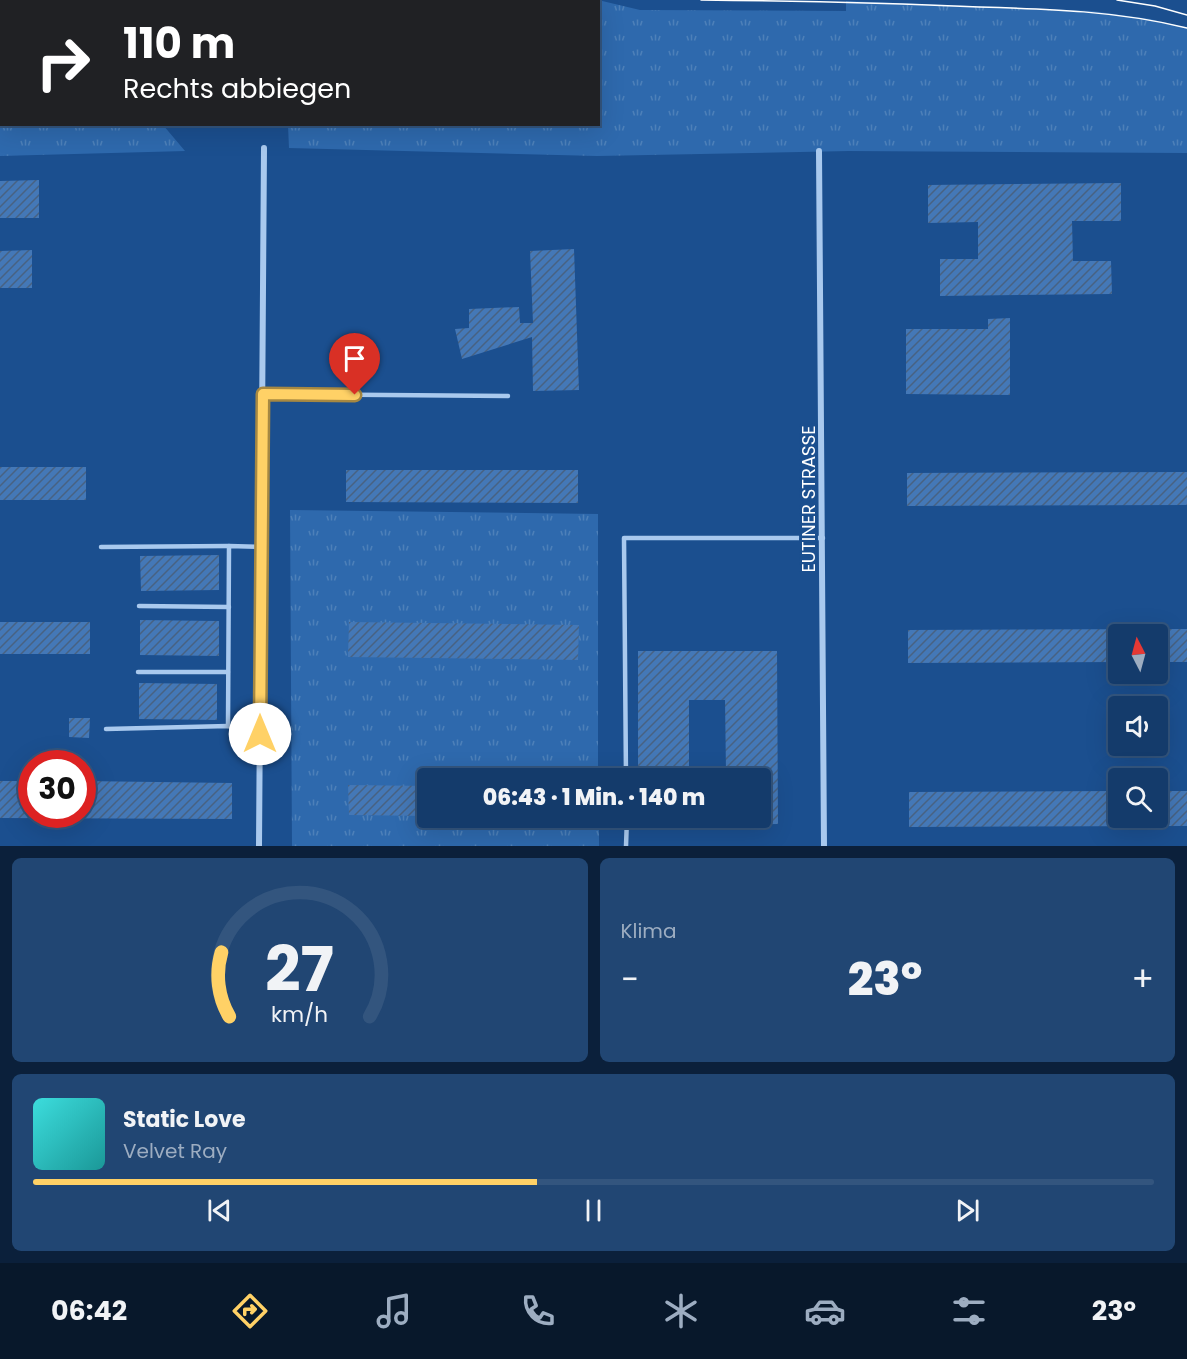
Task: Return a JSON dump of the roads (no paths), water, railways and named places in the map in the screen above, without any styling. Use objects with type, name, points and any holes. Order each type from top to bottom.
[{"type":"street","points":[[259,846],[264,148]]},
{"type":"street","name":"EUTINER STRASSE","points":[[819,151],[824,846]]},
{"type":"lane","points":[[263,394],[508,396]]},
{"type":"lane","points":[[626,768],[624,538],[823,538]]},
{"type":"lane","points":[[228,726],[229,546]]},
{"type":"lane","points":[[101,547],[261,546]]},
{"type":"lane","points":[[139,606],[229,607]]},
{"type":"lane","points":[[138,672],[228,672]]},
{"type":"lane","points":[[106,729],[228,726],[260,734]]},
{"type":"lane","points":[[626,846],[627,828]]},
{"type":"tram line","points":[[701,0],[875,3],[1058,10],[1110,14],[1187,28]]},
{"type":"tram line","points":[[1117,0],[1155,6],[1187,15]]}]
